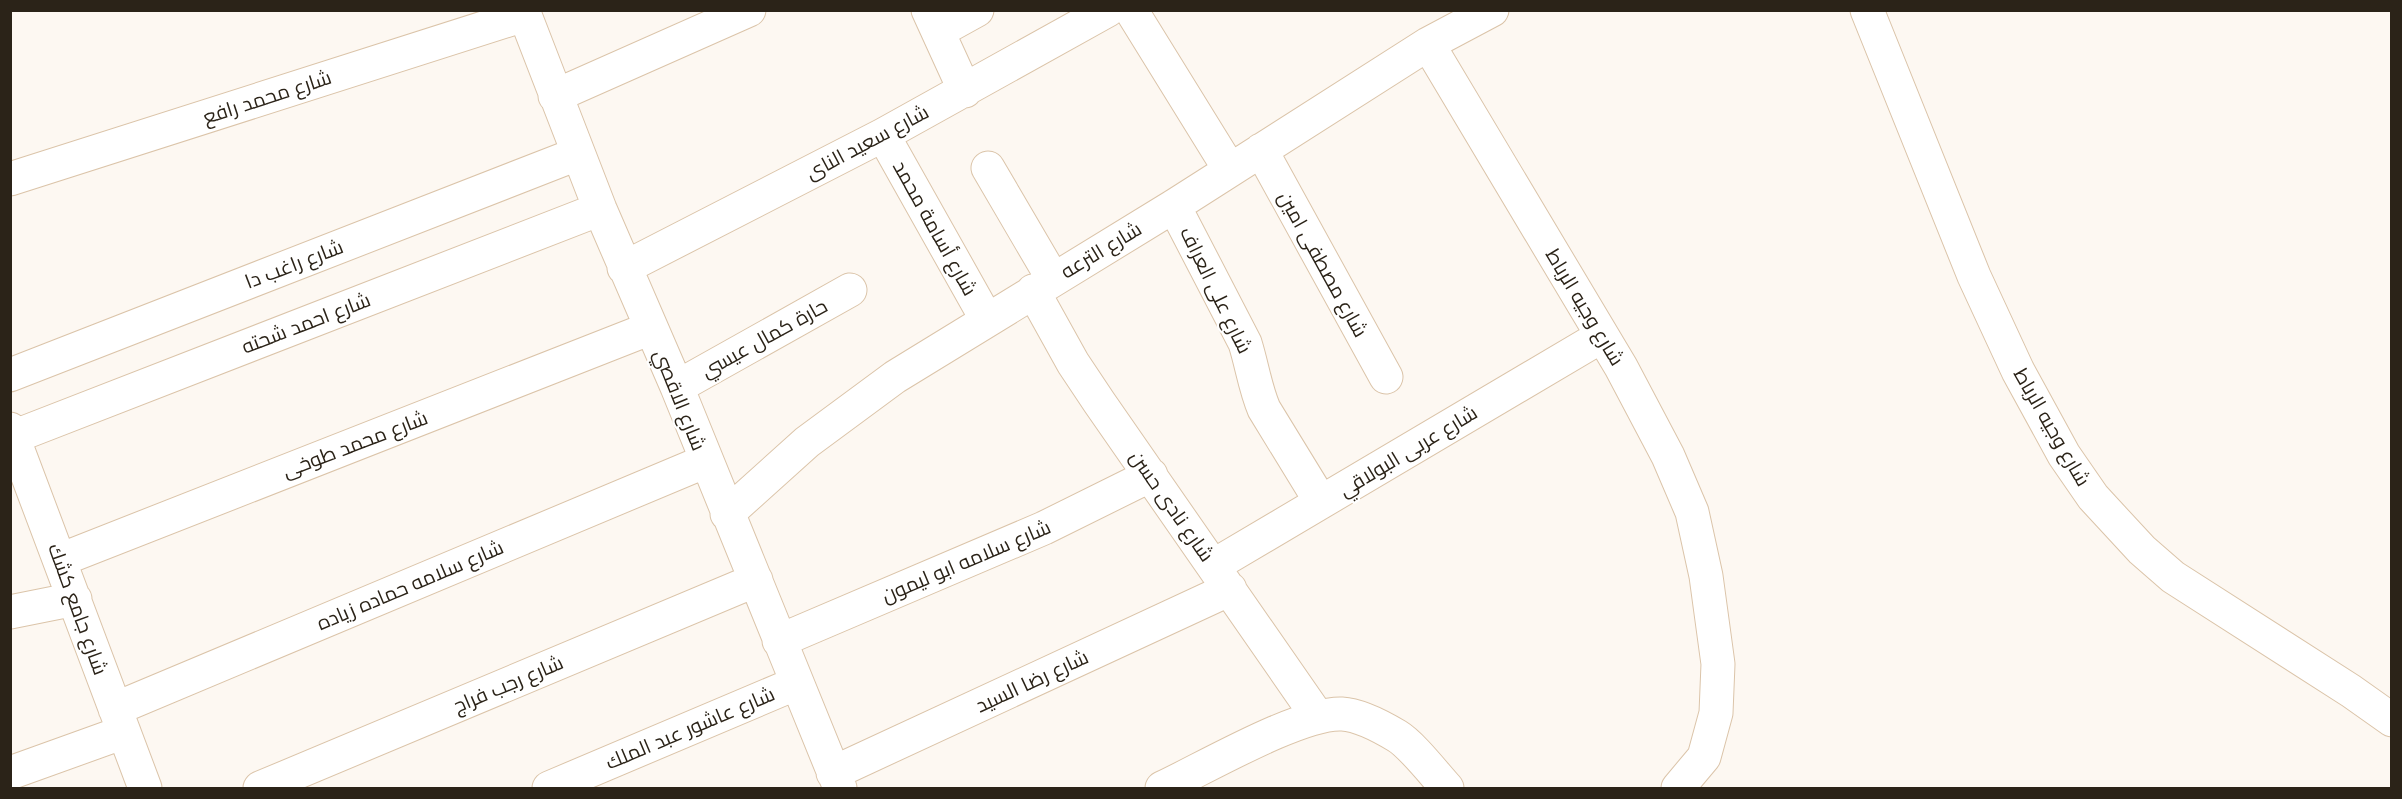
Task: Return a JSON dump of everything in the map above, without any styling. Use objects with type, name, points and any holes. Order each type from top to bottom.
[{"type":"street","points":[[555,96],[749,10]]},
{"type":"street","points":[[965,91],[934,21],[977,10]]},
{"type":"street","name":"شارع سعيد الناى","points":[[624,268],[883,135],[1108,10]]},
{"type":"street","points":[[1131,10],[1230,170]]},
{"type":"street","name":"شارع الترعه","points":[[727,514],[807,442],[895,377],[1174,206],[1428,44],[1492,10]]},
{"type":"street","name":"شارع وجيه الرباط","points":[[1867,10],[1974,276],[2013,360],[2064,455],[2093,497],[2142,550],[2173,577],[2351,691],[2391,720]]},
{"type":"street","name":"شارع الاقصي","points":[[523,13],[577,154],[677,387],[836,781]]},
{"type":"street","name":"شارع محمد رافع","points":[[10,178],[523,13]]},
{"type":"street","name":"شارع وجيه الرباط","points":[[1428,44],[1621,367],[1668,456],[1692,513],[1706,576],[1718,664],[1716,713],[1704,757],[1678,789]]},
{"type":"street","name":"شارع أسامة محمد","points":[[883,135],[987,320]]},
{"type":"street","name":"شارع مصطفى امين","points":[[1261,150],[1386,377]]},
{"type":"street","name":"شارع راغب دا","points":[[10,375],[577,154]]},
{"type":"street","name":"شارع نادى حسن","points":[[988,168],[1043,285],[1073,363],[1317,716]]},
{"type":"street","name":"شارع على العراف","points":[[1174,206],[1245,343],[1252,364],[1257,393],[1264,409],[1321,502]]},
{"type":"street","name":"شارع احمد شحته","points":[[14,448],[600,209]]},
{"type":"street","name":"حارة كمال عيسي","points":[[677,387],[850,290]]},
{"type":"street","name":"شارع محمد طوخى","points":[[60,560],[651,328]]},
{"type":"street","name":"شارع عربى البولاقي","points":[[1222,577],[1321,502],[1602,336]]},
{"type":"street","name":"شارع جامع كشك","points":[[14,448],[60,560],[146,789]]},
{"type":"street","name":"شارع سلامه حماده زياده","points":[[119,721],[706,461]]},
{"type":"street","name":"شارع سلامه ابو ليمون","points":[[779,641],[1044,528],[1151,475]]},
{"type":"street","name":"شارع رضا السيد","points":[[836,781],[1222,577]]},
{"type":"street","name":"شارع رجب فراج","points":[[260,789],[756,580]]},
{"type":"street","points":[[10,612],[75,599]]},
{"type":"street","name":"شارع عاشور عبد الملك","points":[[549,789],[797,682]]},
{"type":"street","points":[[1162,789],[1270,736],[1317,716],[1343,714],[1366,721],[1399,737],[1448,789]]},
{"type":"street","points":[[10,773],[119,721]]}]
